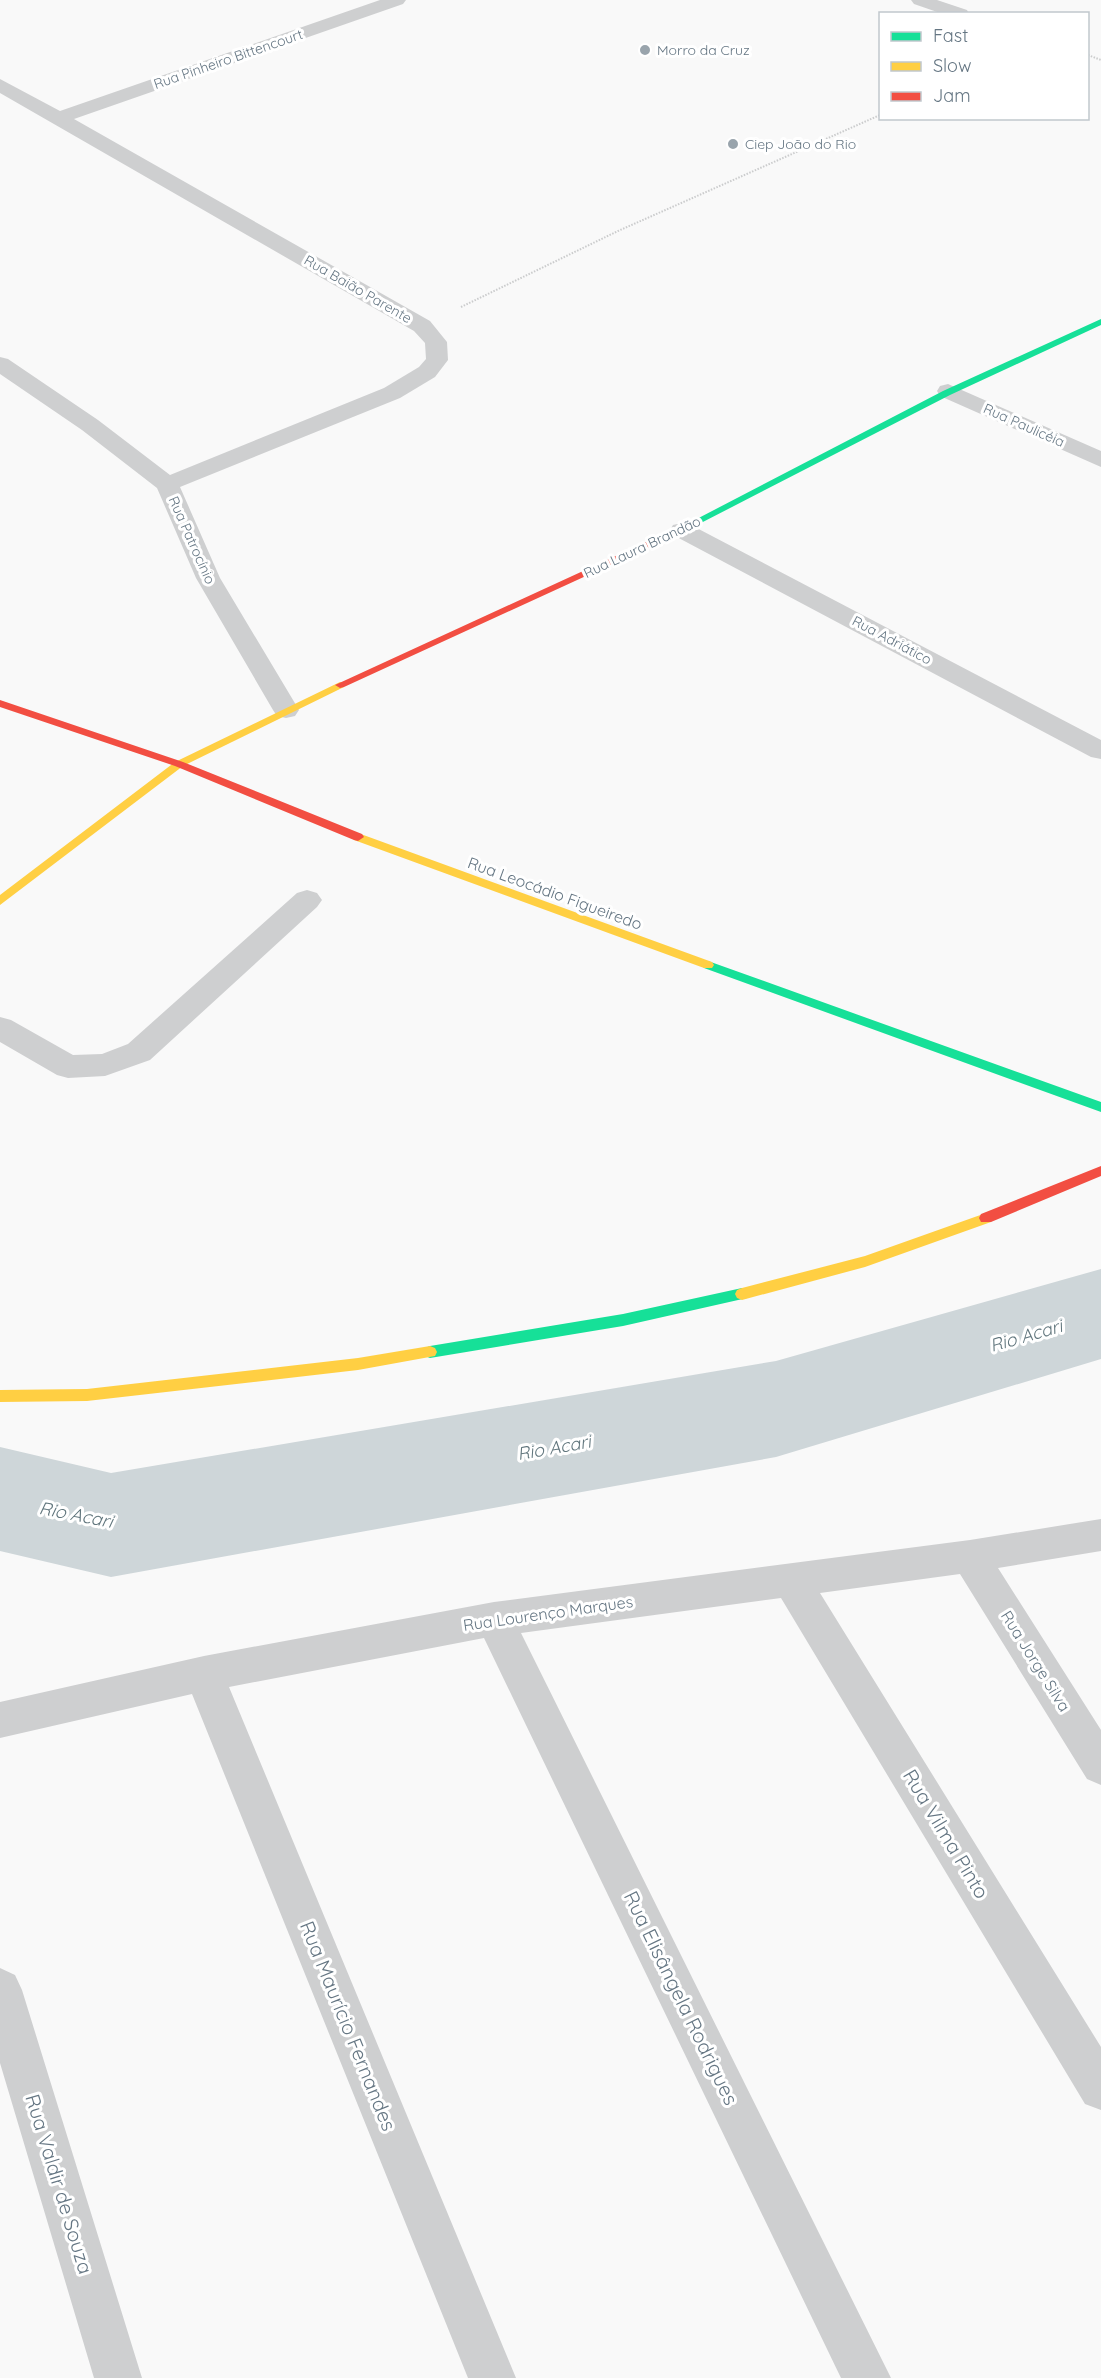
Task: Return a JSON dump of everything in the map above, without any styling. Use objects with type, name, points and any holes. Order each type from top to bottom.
[{"type":"street","name":"Rua Pinheiro Bittencourt","points":[[59,118],[398,0]]},
{"type":"street","points":[[921,0],[955,12]]},
{"type":"street","name":"Rua Baião Parente","points":[[0,85],[422,326],[436,342],[437,360],[427,372],[392,393],[167,484]]},
{"type":"street","name":"Rua Laura Brandão","points":[[0,901],[178,764],[286,711],[682,530],[948,391],[1034,350],[1101,322]]},
{"type":"street","name":"Rua Patrocínio","points":[[0,364],[90,425],[167,484],[208,579],[286,711]]},
{"type":"street","name":"Rua Paulicéia","points":[[948,391],[1101,460]]},
{"type":"street","name":"Rua Adriático","points":[[682,530],[1101,751]]},
{"type":"street","name":"Rua Leocádio Figueiredo","points":[[0,703],[178,764],[395,852],[1101,1107]]},
{"type":"street","points":[[0,1028],[68,1067],[105,1065],[139,1052],[307,900]]},
{"type":"street","points":[[0,1396],[87,1395],[324,1369],[623,1320],[791,1283],[931,1239],[1101,1171]]},
{"type":"street","name":"Rua Lourenço Marques","points":[[0,1720],[204,1674],[494,1618],[970,1556],[1101,1535]]},
{"type":"street","name":"Rua Jorge Silva","points":[[970,1556],[1101,1766]]},
{"type":"street","name":"Rua Vilma Pinto","points":[[791,1580],[1101,2088]]},
{"type":"street","name":"Rua Elisângela Rodrigues","points":[[494,1618],[867,2378]]},
{"type":"street","name":"Rua Maurício Fernandes","points":[[204,1674],[492,2378]]},
{"type":"street","name":"Rua Valdir de Souza","points":[[0,1990],[118,2378]]},
{"type":"path","points":[[422,326],[618,231],[879,114]]},
{"type":"waterway","name":"Rio Acari","points":[[0,1499],[111,1525],[776,1409],[1101,1314]]},
{"type":"traffic: fast","points":[[694,523],[946,393],[1101,322]]},
{"type":"traffic: fast","points":[[708,965],[1101,1107]]},
{"type":"traffic: fast","points":[[430,1352],[623,1320],[742,1294]]},
{"type":"traffic: slow","points":[[0,901],[179,764],[340,685]]},
{"type":"traffic: slow","points":[[358,837],[708,965]]},
{"type":"traffic: slow","points":[[742,1294],[865,1261],[986,1218]]},
{"type":"traffic: slow","points":[[0,1396],[87,1395],[358,1364],[430,1352]]},
{"type":"traffic: jam","points":[[340,685],[694,523]]},
{"type":"traffic: jam","points":[[0,703],[179,764],[358,837]]},
{"type":"traffic: jam","points":[[986,1218],[1101,1171]]},
{"type":"place","name":"Morro da Cruz","points":[[645,50]]},
{"type":"place","name":"Ciep João do Rio","points":[[733,144]]}]
